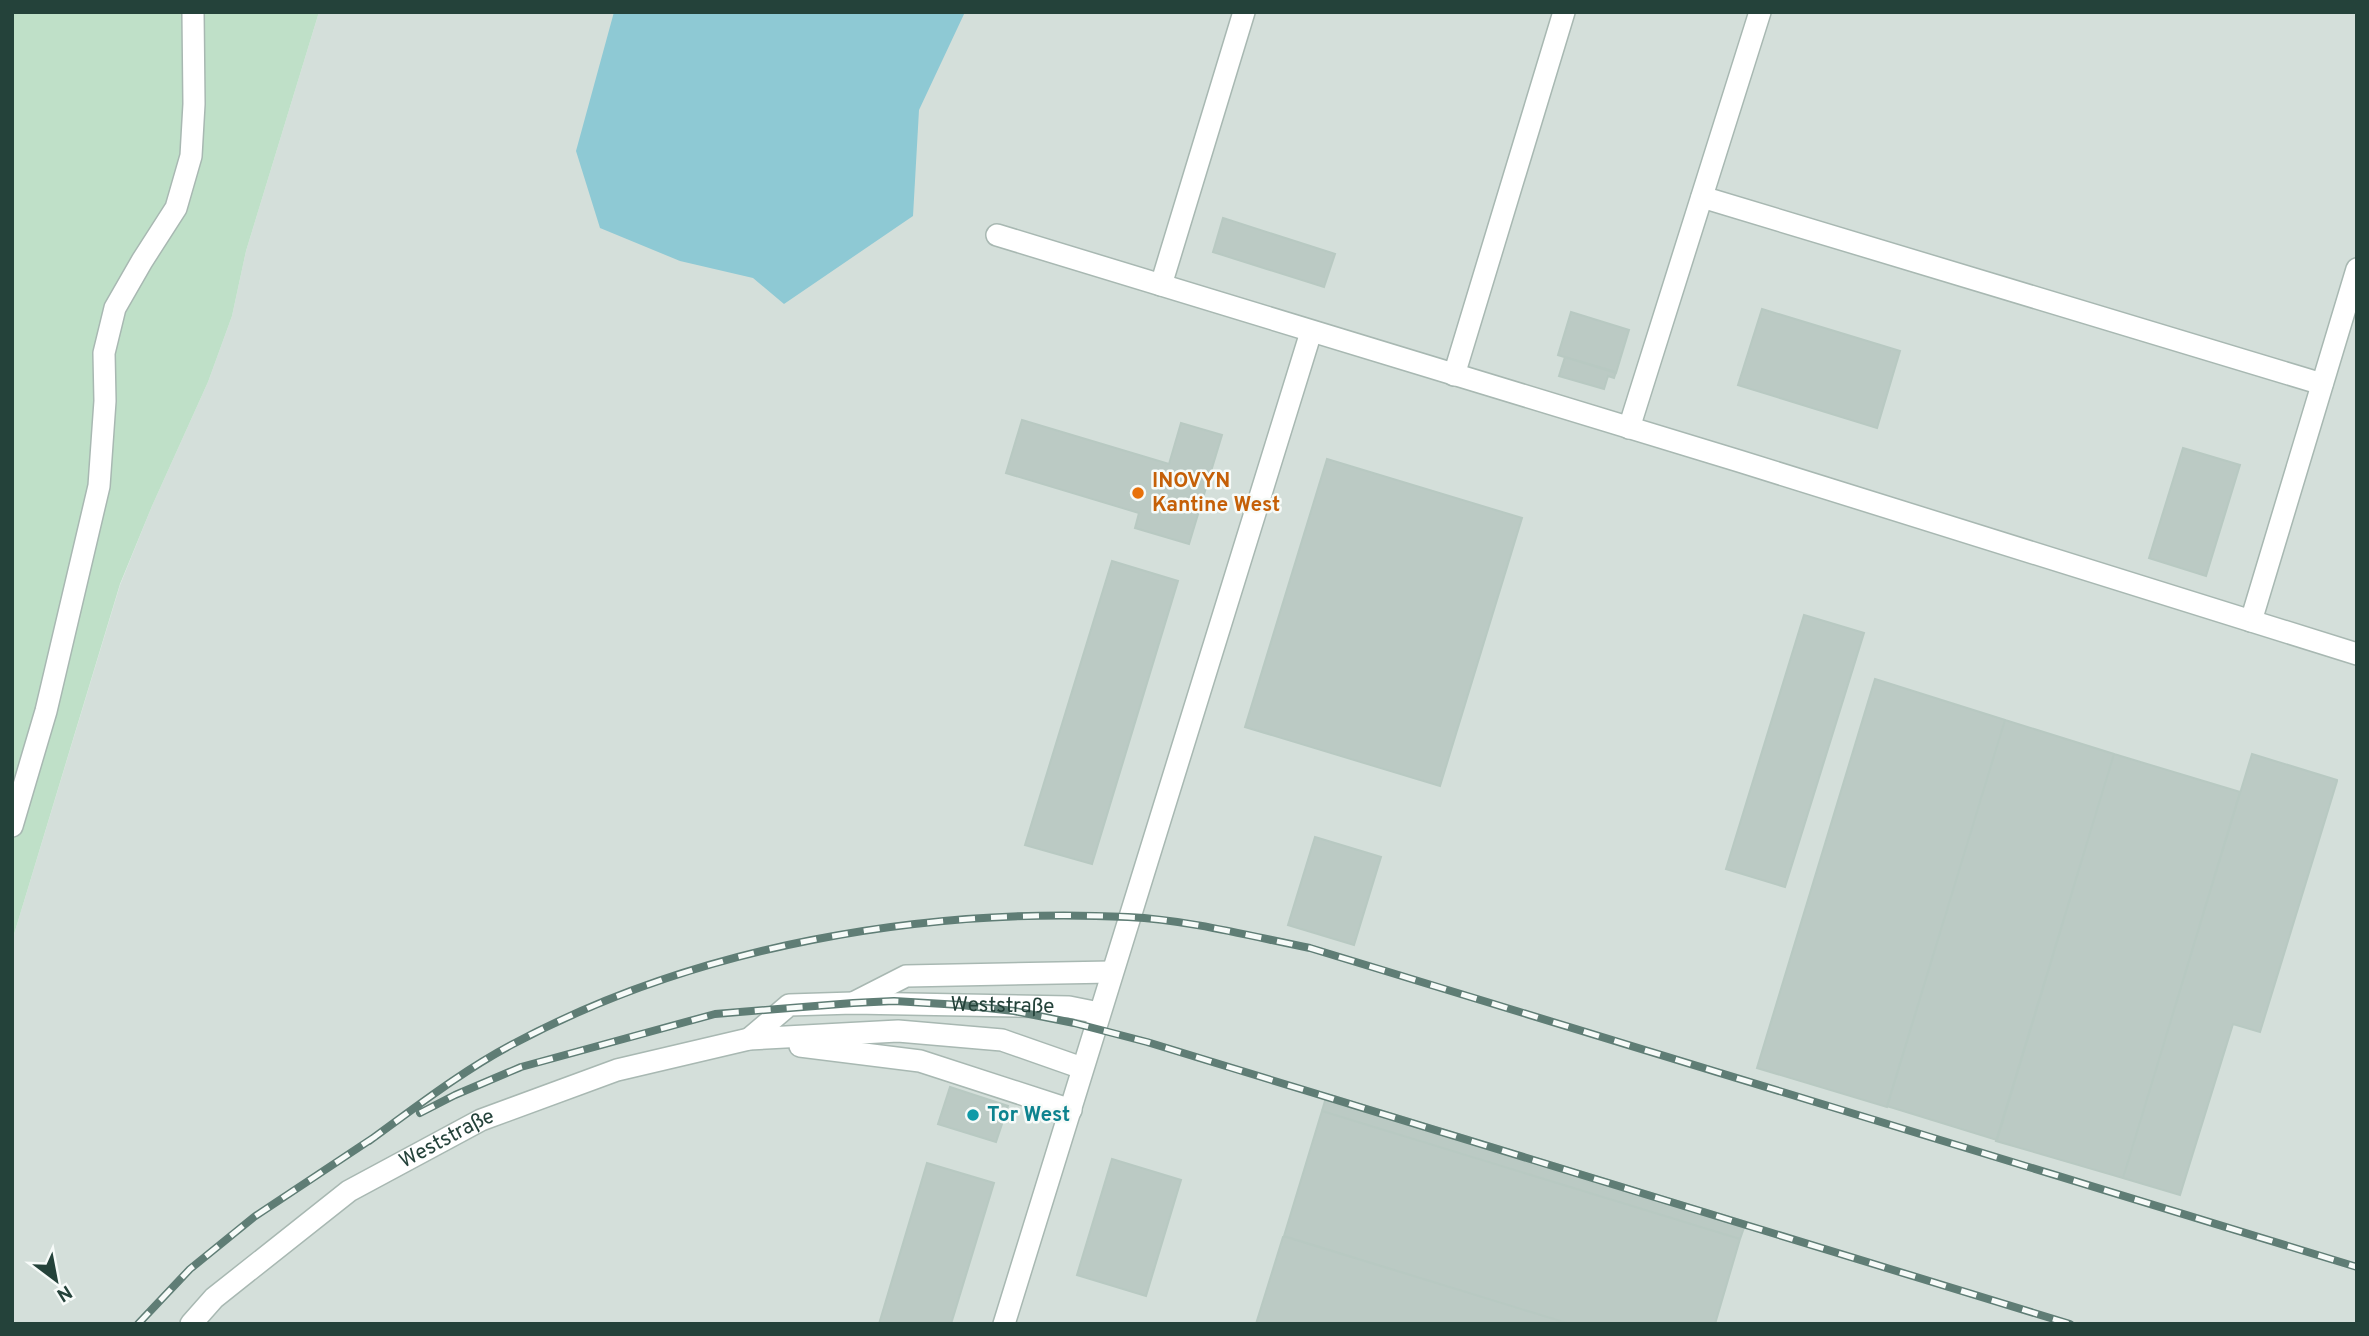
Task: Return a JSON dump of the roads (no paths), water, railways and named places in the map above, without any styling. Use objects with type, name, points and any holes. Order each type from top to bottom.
[{"type":"street","points":[[12,825],[46,711],[99,486],[105,401],[104,352],[116,309],[142,261],[176,208],[191,156],[194,104],[193,12]]},
{"type":"street","points":[[1161,285],[1244,12]]},
{"type":"street","points":[[1454,375],[1564,12]]},
{"type":"street","points":[[1629,428],[1760,12]]},
{"type":"street","points":[[1702,197],[2322,384]]},
{"type":"street","points":[[997,235],[2357,654]]},
{"type":"street","points":[[2251,621],[2357,270]]},
{"type":"street","points":[[1004,1324],[1311,332]]},
{"type":"street","points":[[853,1003],[906,976],[1112,972]]},
{"type":"street","name":"Weststraße","points":[[749,1039],[789,1005],[853,1003],[1069,1007],[1099,1013]]},
{"type":"street","name":"Weststraße","points":[[191,1324],[214,1298],[349,1191],[481,1121],[617,1070],[749,1039],[898,1031],[1002,1040],[1082,1068]]},
{"type":"street","points":[[749,1039],[920,1061],[1070,1110]]},
{"type":"water","points":[[614,12],[965,12],[919,110],[913,216],[784,304],[753,278],[680,261],[600,228],[576,151]]},
{"type":"railway","points":[[369,1141],[457,1078],[513,1044],[584,1010],[657,981],[734,958],[812,940],[891,927],[971,919],[1128,917],[1197,925],[1310,948],[2357,1267]]},
{"type":"railway","points":[[420,1113],[521,1067],[715,1014],[894,1001],[1014,1011],[1147,1042],[2070,1324]]},
{"type":"railway","points":[[138,1324],[190,1269],[254,1217],[376,1136]]},
{"type":"place","name":"INOVYN Kantine West","points":[[1138,493]]},
{"type":"place","name":"Tor West","points":[[973,1115]]}]
